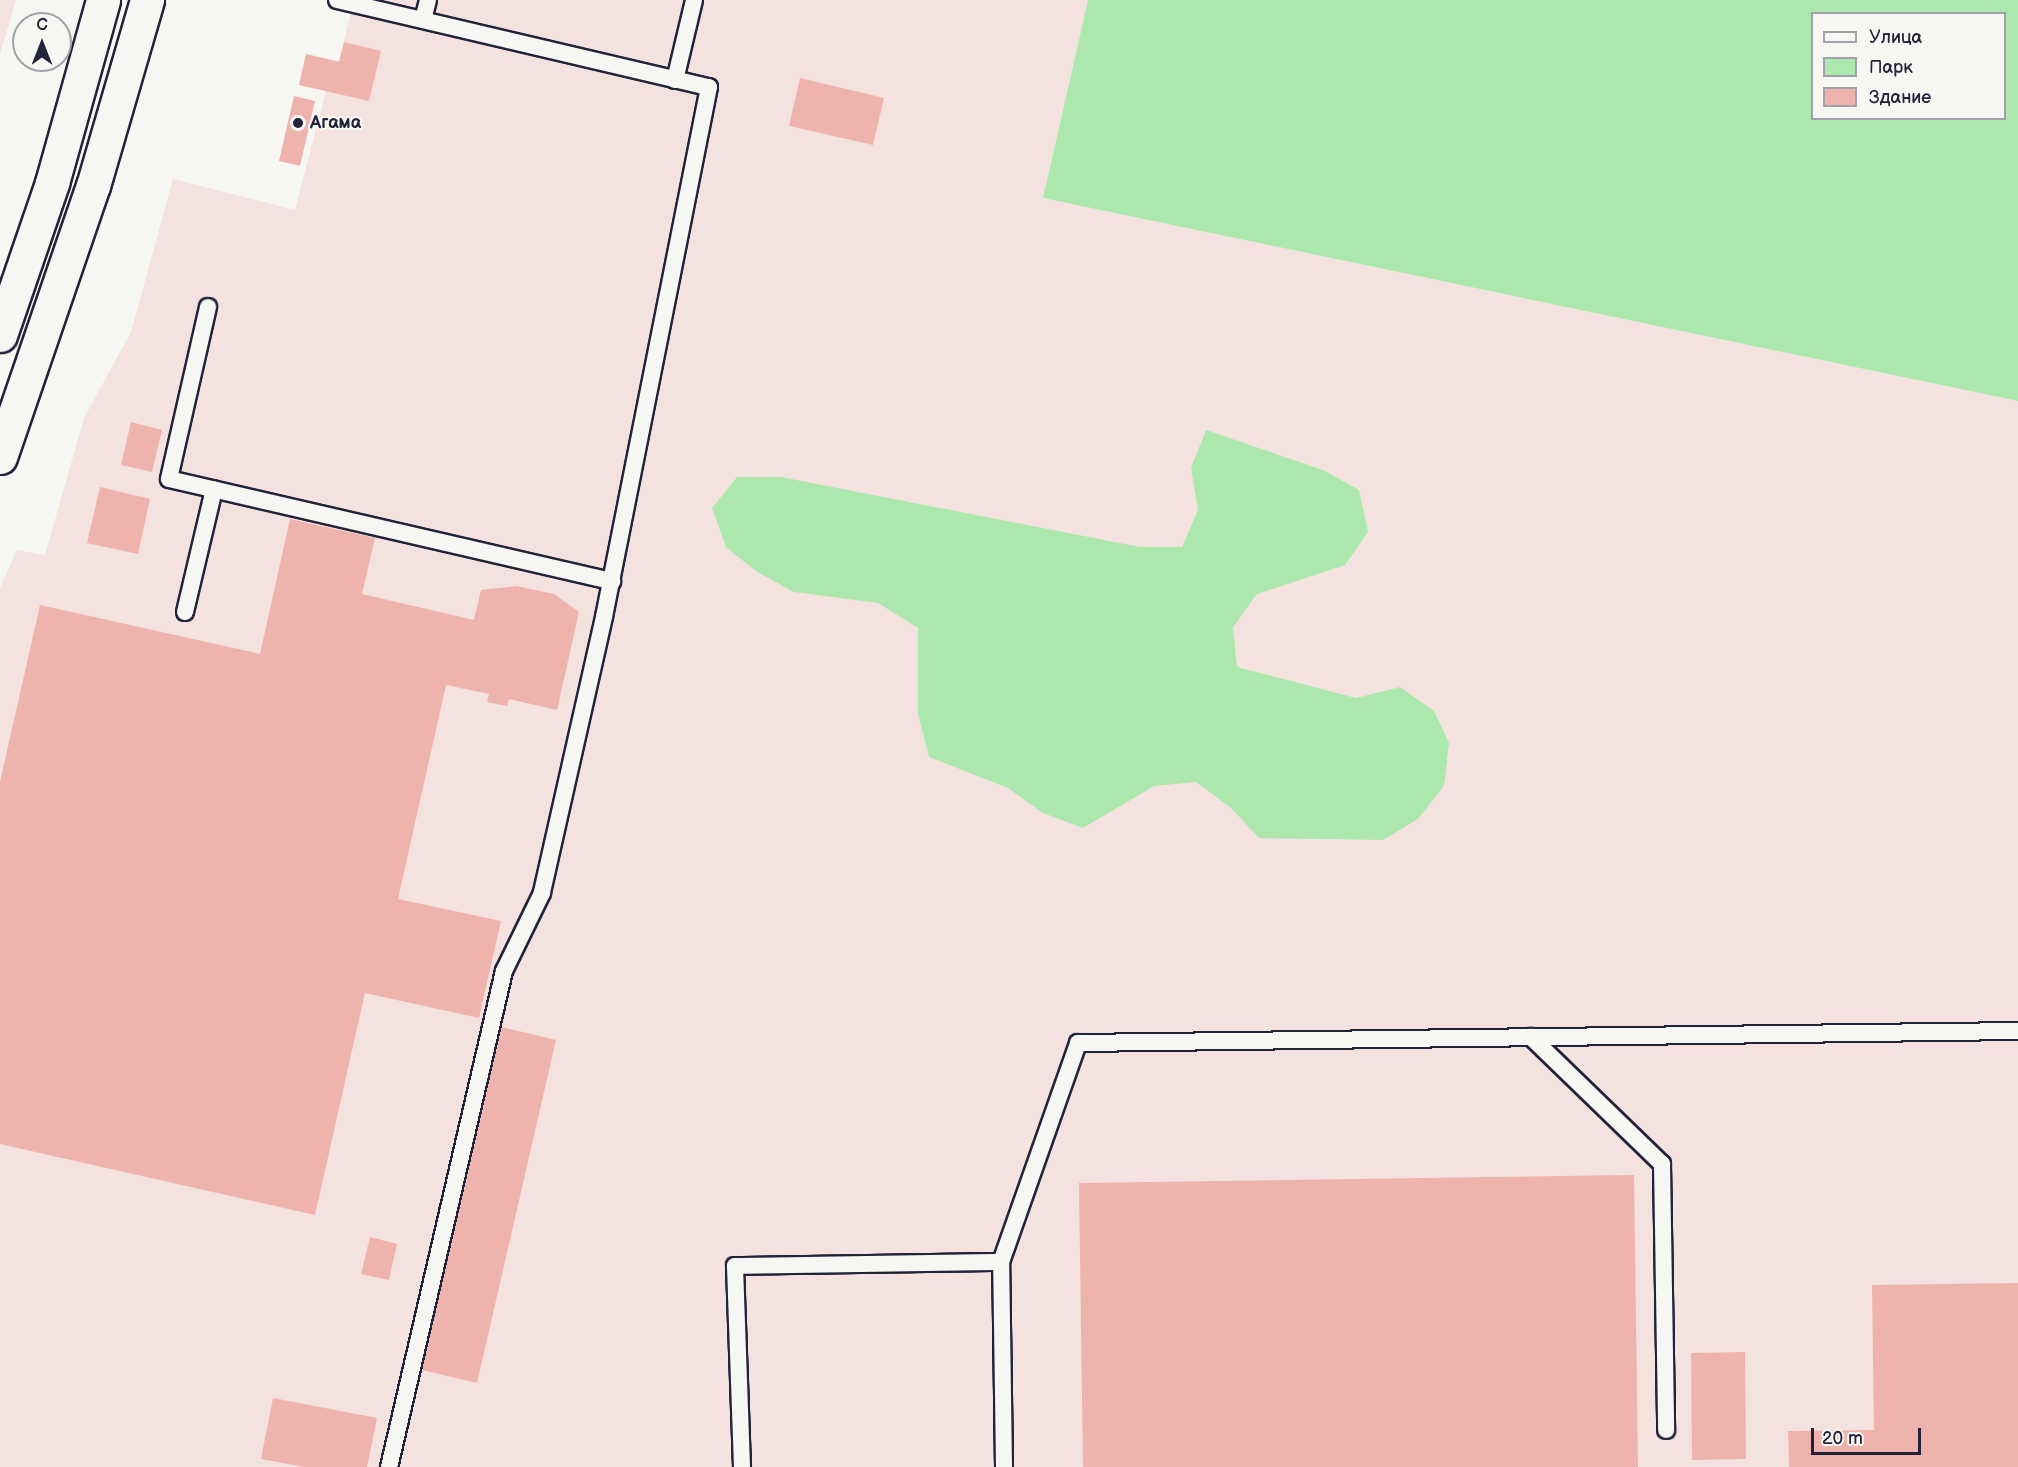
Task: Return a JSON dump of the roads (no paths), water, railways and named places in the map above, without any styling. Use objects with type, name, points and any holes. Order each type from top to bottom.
[{"type":"main road","points":[[0,335],[52,183],[104,0]]},
{"type":"main road","points":[[0,457],[93,186],[147,0]]},
{"type":"lane","points":[[337,0],[709,87],[612,580],[542,893],[504,971],[389,1467]]},
{"type":"lane","points":[[423,20],[428,0]]},
{"type":"lane","points":[[675,80],[694,0]]},
{"type":"lane","points":[[208,307],[169,479],[612,580]]},
{"type":"lane","points":[[185,612],[214,489]]},
{"type":"lane","points":[[1004,1467],[1001,1262],[1078,1043],[2018,1031]]},
{"type":"lane","points":[[1532,1037],[1662,1164],[1666,1430]]},
{"type":"lane","points":[[742,1467],[735,1266],[1001,1262]]},
{"type":"place","name":"Агама","points":[[298,123]]}]
